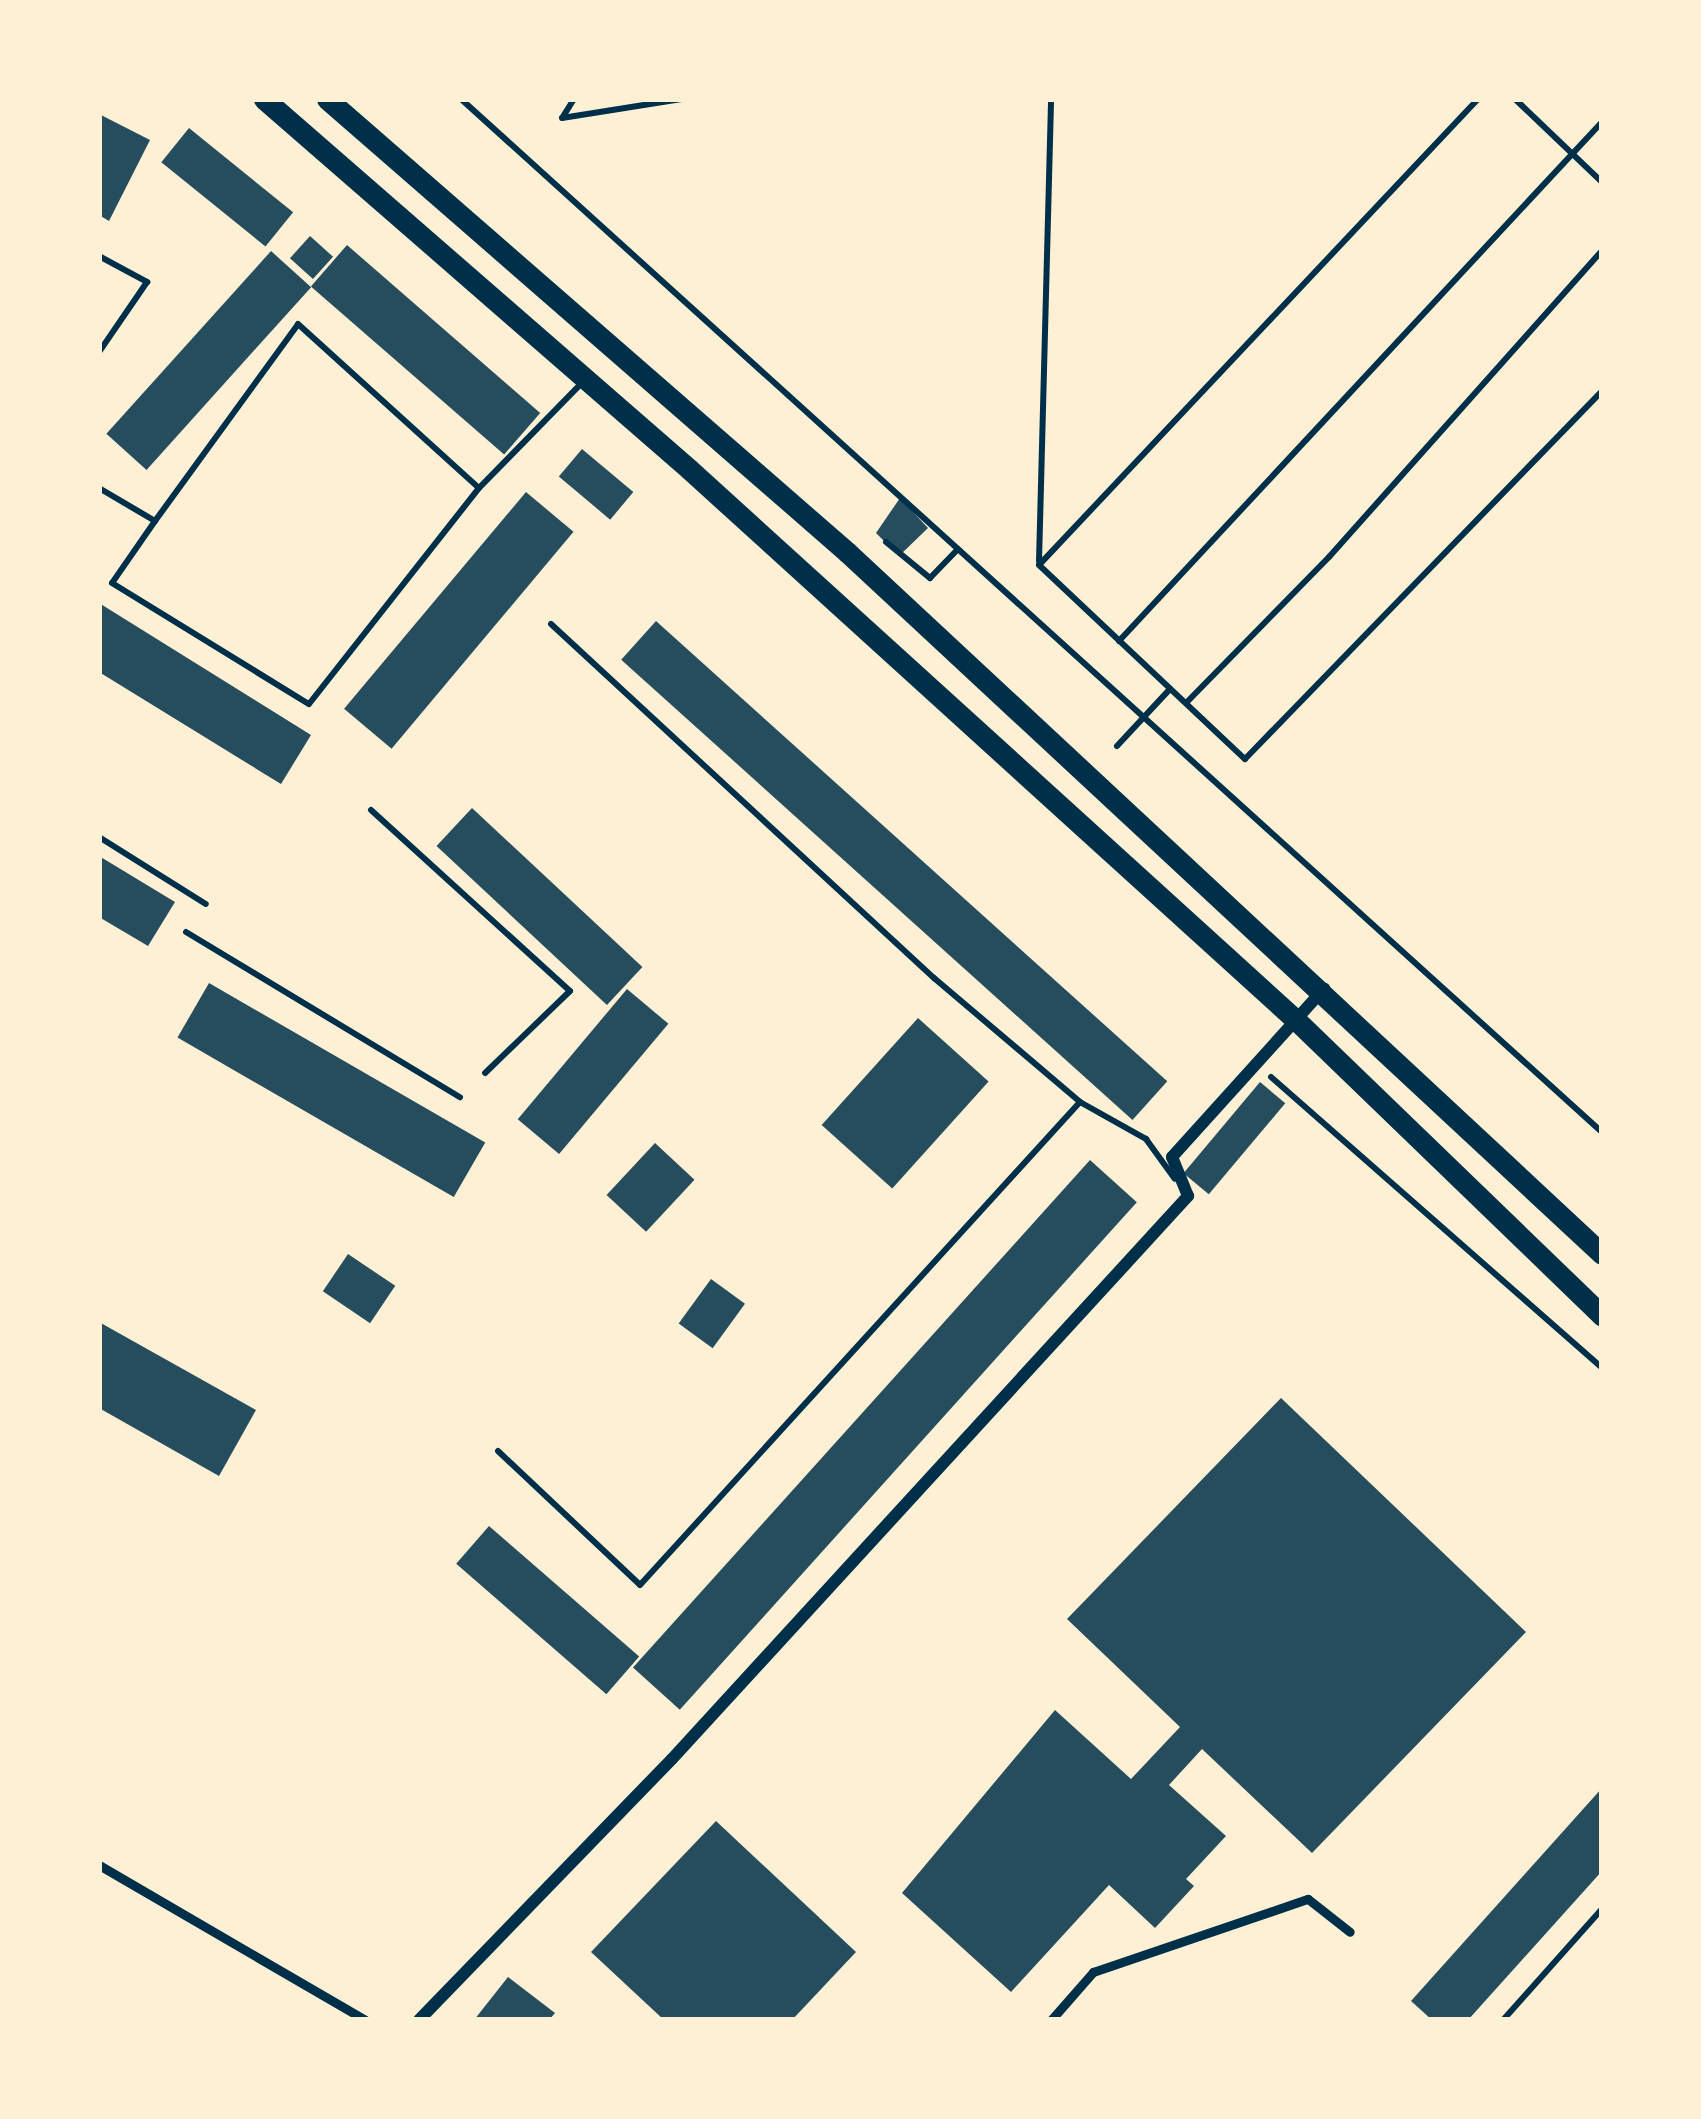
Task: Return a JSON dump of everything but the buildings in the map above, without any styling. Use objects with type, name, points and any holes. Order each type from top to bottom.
[{"type":"main road","points":[[264,99],[585,379],[1298,1022],[1602,1316]]},
{"type":"main road","points":[[328,99],[847,552],[1325,988],[1602,1255]]},
{"type":"street","points":[[419,2020],[672,1759],[1188,1196],[1172,1157],[1325,988]]},
{"type":"street","points":[[99,1865],[365,2020]]},
{"type":"street","points":[[1051,2020],[1094,1972],[1308,1899],[1350,1932]]},
{"type":"lane","points":[[99,256],[147,282],[99,352]]},
{"type":"lane","points":[[479,488],[298,325],[112,583],[309,704],[479,488],[585,379]]},
{"type":"lane","points":[[99,488],[155,521]]},
{"type":"lane","points":[[551,624],[934,979],[1080,1102],[1146,1139],[1188,1196]]},
{"type":"lane","points":[[370,810],[570,991],[485,1073]]},
{"type":"lane","points":[[99,838],[206,904]]},
{"type":"lane","points":[[186,932],[460,1097]]},
{"type":"lane","points":[[498,1451],[640,1585],[1080,1102]]},
{"type":"lane","points":[[1503,2020],[1602,1909]]},
{"type":"path","points":[[461,99],[1602,1132]]},
{"type":"path","points":[[574,99],[562,118],[682,99]]},
{"type":"path","points":[[1051,99],[1039,565],[1244,759],[1602,391]]},
{"type":"path","points":[[1039,565],[1478,99]]},
{"type":"path","points":[[1515,99],[1602,182]]},
{"type":"path","points":[[1119,640],[1602,122]]},
{"type":"path","points":[[1186,704],[1329,556],[1602,251]]},
{"type":"path","points":[[886,542],[930,578],[958,549]]},
{"type":"path","points":[[1117,746],[1170,689]]},
{"type":"path","points":[[1255,1062],[1602,1368]]}]
